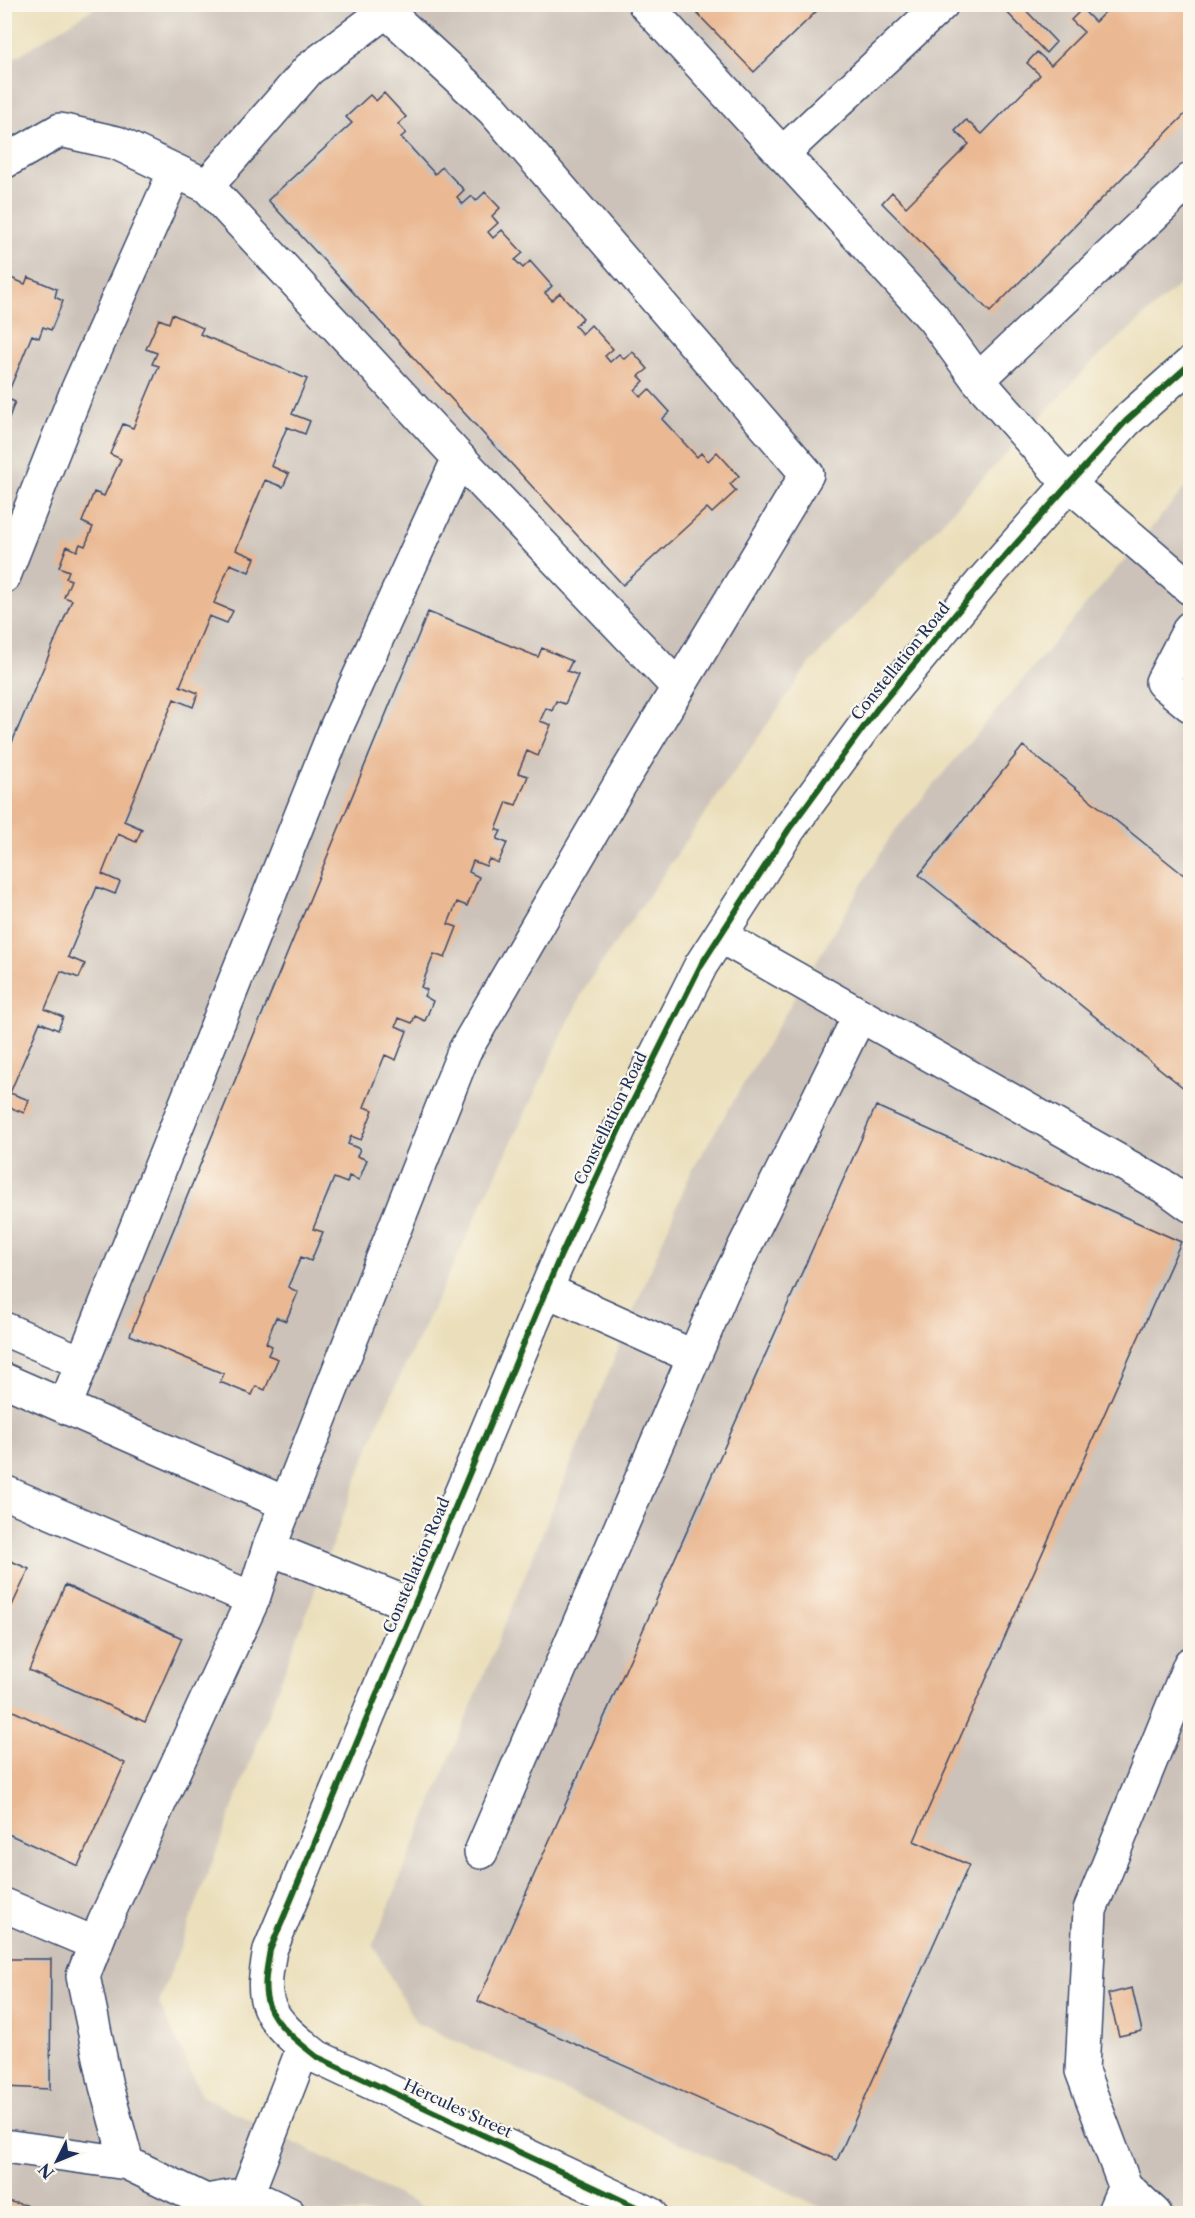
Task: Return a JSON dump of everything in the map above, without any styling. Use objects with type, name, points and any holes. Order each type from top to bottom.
[{"type":"street","points":[[645,4],[933,318],[978,380],[1069,484],[1191,588]]},
{"type":"street","points":[[782,154],[942,4]]},
{"type":"street","points":[[127,2163],[106,2086],[83,1976],[253,1599],[269,1548],[464,1052],[678,687],[807,474],[493,110],[386,11],[309,69],[207,186]]},
{"type":"street","points":[[4,162],[60,130],[117,142],[207,186],[459,458],[678,687]]},
{"type":"street","points":[[4,576],[77,391],[175,171]]},
{"type":"street","points":[[978,380],[1191,180]]},
{"type":"street","name":"Constellation Road","points":[[269,2006],[265,1979],[270,1950],[546,1290],[624,1119],[701,965],[789,829],[877,709],[983,581],[1126,421],[1191,364]]},
{"type":"street","points":[[59,1404],[83,1363],[336,728],[459,458]]},
{"type":"street","points":[[1191,628],[1162,682],[1191,705]]},
{"type":"street","points":[[720,936],[1191,1204]]},
{"type":"street","points":[[481,1852],[722,1292],[860,1015]]},
{"type":"street","points":[[546,1290],[694,1357]]},
{"type":"street","points":[[4,1329],[83,1363]]},
{"type":"street","points":[[4,1380],[287,1504]]},
{"type":"street","points":[[4,1492],[253,1599]]},
{"type":"street","points":[[269,1548],[414,1606]]},
{"type":"street","points":[[1155,2214],[1119,2200],[1082,2072],[1090,1910],[1191,1664]]},
{"type":"street","points":[[4,1905],[96,1944]]},
{"type":"street","name":"Hercules Street","points":[[269,2006],[290,2035],[317,2057],[651,2214]]},
{"type":"street","points":[[242,2204],[304,2046]]},
{"type":"street","points":[[4,2146],[127,2163],[206,2201],[242,2204],[289,2214]]},
{"type":"shaded area","points":[[99,5],[1190,5],[1190,275],[1085,369],[807,667],[585,987],[379,1421],[159,2003],[202,2096],[434,2213],[5,2214],[5,64]]},
{"type":"shaded area","points":[[1190,482],[1190,2213],[834,2213],[416,2023],[373,1945],[690,1174],[892,834]]},
{"type":"building","points":[[688,4],[824,4],[754,72]]},
{"type":"building","points":[[999,4],[1020,4],[1056,42],[1046,53]]},
{"type":"building","points":[[1113,4],[1190,4],[1190,109],[990,312],[882,203],[892,192],[906,207],[969,144],[955,131],[966,120],[982,134],[1040,75],[1027,63],[1037,52],[1051,65],[1084,32],[1071,20],[1082,9],[1095,22]]},
{"type":"building","points":[[384,93],[406,117],[398,124],[406,133],[401,137],[435,174],[442,167],[464,190],[457,197],[463,204],[472,196],[476,201],[485,192],[500,208],[492,216],[498,223],[488,232],[493,238],[502,230],[523,253],[515,260],[523,268],[530,261],[552,286],[545,293],[552,300],[560,293],[583,318],[575,326],[582,334],[591,325],[613,349],[605,356],[610,362],[619,354],[624,359],[633,352],[648,369],[639,376],[644,381],[635,390],[641,397],[649,389],[670,412],[662,419],[697,457],[701,453],[708,461],[717,452],[739,476],[730,484],[736,491],[712,513],[707,508],[623,585],[268,200],[352,123],[346,117],[370,95],[376,101]]},
{"type":"building","points":[[4,275],[25,284],[28,277],[57,289],[55,297],[63,301],[51,330],[43,327],[39,338],[32,335],[6,398],[15,402],[5,428]]},
{"type":"building","points":[[172,314],[203,328],[200,334],[307,379],[292,414],[310,421],[305,434],[287,427],[271,466],[289,474],[283,487],[265,480],[236,550],[255,558],[249,572],[230,564],[214,603],[233,611],[227,623],[209,616],[180,686],[198,693],[193,707],[174,699],[124,821],[142,829],[136,842],[118,834],[102,874],[120,882],[115,894],[97,887],[68,957],[85,964],[79,978],[61,971],[45,1009],[63,1017],[58,1030],[40,1022],[10,1093],[29,1100],[24,1113],[4,1105],[4,750],[8,752],[72,600],[64,597],[71,580],[66,578],[69,571],[59,567],[67,546],[77,551],[80,544],[85,546],[93,527],[82,522],[94,492],[104,496],[121,459],[110,454],[123,424],[133,428],[159,366],[152,364],[157,353],[146,349],[159,319],[169,323]]},
{"type":"building","points":[[428,612],[538,657],[542,648],[572,661],[567,671],[578,675],[565,704],[556,701],[552,711],[546,708],[540,721],[551,725],[538,756],[527,751],[518,773],[528,776],[516,805],[507,802],[496,830],[501,831],[497,839],[507,843],[498,863],[489,859],[486,866],[473,861],[469,872],[479,877],[467,906],[457,902],[448,924],[457,927],[445,958],[434,954],[421,987],[427,990],[424,996],[433,1001],[425,1021],[415,1016],[412,1023],[399,1018],[396,1026],[407,1031],[396,1060],[385,1055],[364,1107],[373,1110],[361,1140],[351,1136],[348,1144],[360,1149],[357,1156],[367,1160],[359,1180],[349,1176],[347,1183],[334,1178],[313,1229],[323,1232],[311,1261],[301,1257],[288,1287],[298,1292],[286,1321],[276,1317],[266,1343],[272,1346],[268,1355],[278,1359],[265,1390],[256,1386],[252,1395],[220,1382],[224,1374],[130,1335]]},
{"type":"building","points":[[1023,746],[1190,880],[1190,1093],[919,875]]},
{"type":"building","points":[[876,1106],[1181,1242],[914,1841],[969,1865],[837,2160],[478,2001]]},
{"type":"building","points":[[4,1558],[29,1569],[4,1623]]},
{"type":"building","points":[[65,1585],[182,1638],[145,1722],[29,1670]]},
{"type":"building","points":[[11,1710],[125,1763],[78,1866],[4,1832],[4,1723]]},
{"type":"building","points":[[4,1959],[51,1959],[50,2089],[4,2087]]},
{"type":"building","points":[[1132,1988],[1142,2031],[1119,2036],[1108,1994]]},
{"type":"building","points":[[5,2201],[63,2212],[63,2214],[5,2214]]},
{"type":"cycle path","points":[[651,2214],[317,2057],[283,2027],[272,2013],[265,1986],[270,1950],[559,1259],[624,1119],[701,965],[789,829],[877,709],[983,581],[1126,421],[1190,364]]}]
